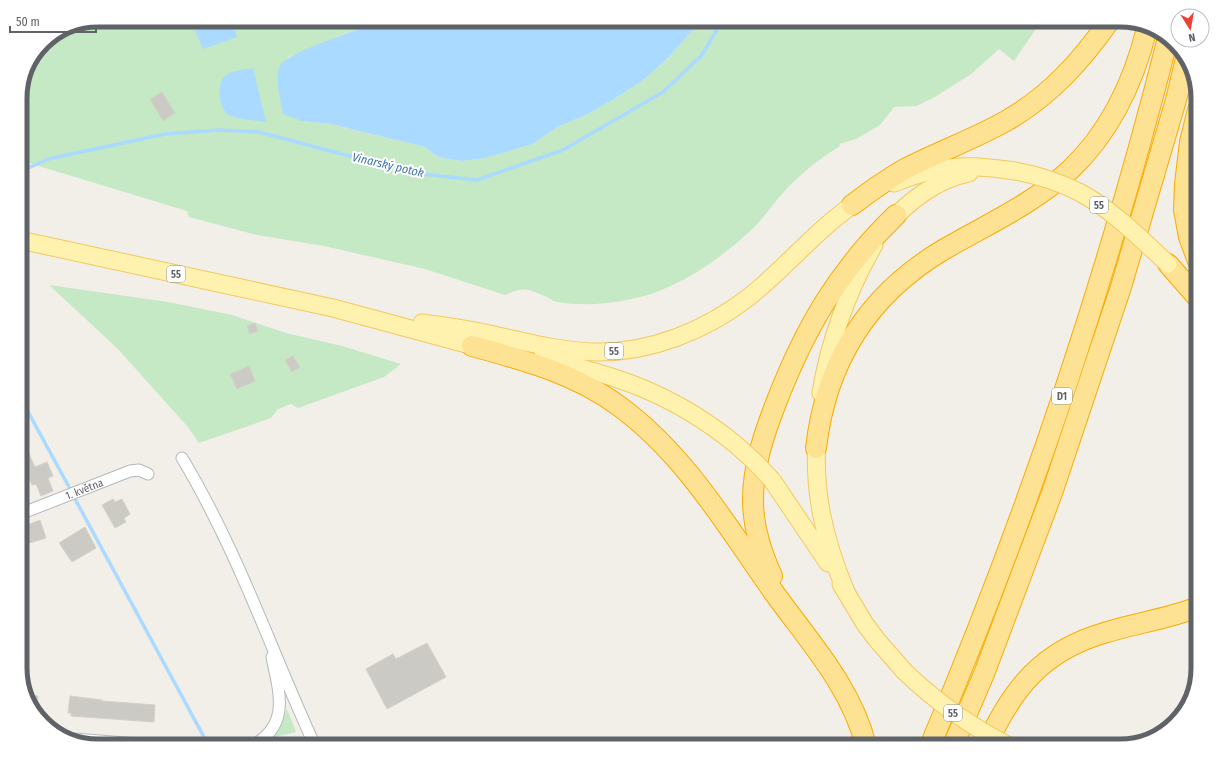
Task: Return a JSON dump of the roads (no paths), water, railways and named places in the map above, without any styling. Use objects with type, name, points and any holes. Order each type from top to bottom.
[{"type":"highway","points":[[852,205],[900,172],[1006,120],[1034,103],[1070,71],[1085,54],[1105,27]]},
{"type":"highway","points":[[816,448],[820,418],[832,378],[845,349],[865,319],[892,288],[917,267],[1018,208],[1041,193],[1071,169],[1096,140],[1113,115],[1137,63],[1146,32]]},
{"type":"highway","name":"D1","points":[[933,739],[965,663],[1033,484],[1100,279],[1166,45]]},
{"type":"highway","name":"D1","points":[[956,739],[984,674],[1052,494],[1121,287],[1176,100],[1184,67]]},
{"type":"highway","points":[[1191,138],[1184,184],[1184,210],[1191,242]]},
{"type":"highway","points":[[806,636],[775,582],[763,556],[754,518],[754,483],[756,466],[762,442],[780,392],[819,310],[837,282],[854,260],[876,235],[896,216]]},
{"type":"highway","points":[[1168,264],[1191,290]]},
{"type":"highway","points":[[472,346],[523,360],[568,376],[603,395],[638,421],[670,453],[700,488],[806,636],[846,697],[864,739]]},
{"type":"highway","points":[[990,739],[1004,710],[1019,687],[1054,656],[1068,647],[1104,633],[1191,609]]},
{"type":"main road","name":"55","points":[[333,308],[476,331],[565,349],[595,352],[641,348],[690,332],[735,307],[761,286],[829,223],[852,205],[881,188],[929,171],[959,167],[996,168],[1032,174],[1080,193],[1094,201],[1134,233],[1191,284]]},
{"type":"main road","name":"55","points":[[846,592],[829,549],[822,520],[816,480],[816,448],[823,381],[837,328],[854,285],[871,251],[886,227],[896,216],[930,189],[954,177],[976,171],[1015,171]]},
{"type":"main road","name":"55","points":[[27,242],[333,308],[472,346],[588,370],[630,383],[683,407],[717,429],[754,461],[772,480],[798,517],[865,624],[904,671],[931,696],[954,714],[978,730],[995,739]]},
{"type":"street","points":[[182,458],[198,484],[247,584],[309,739]]},
{"type":"street","name":"1. května","points":[[27,511],[130,471],[140,470],[148,474]]},
{"type":"street","points":[[262,739],[273,727],[277,720],[280,706],[279,692],[267,633]]},
{"type":"water","points":[[194,27],[234,27],[237,37],[203,49]]},
{"type":"water","points":[[366,27],[697,27],[668,58],[642,81],[586,115],[557,127],[533,144],[485,158],[461,161],[438,157],[425,147],[331,124],[302,121],[283,114],[278,90],[278,71],[280,66],[297,53]]},
{"type":"water","points":[[253,68],[266,122],[231,116],[227,113],[221,103],[220,84],[226,75],[236,71]]},
{"type":"waterway","name":"Vinarský potok","points":[[28,168],[48,159],[165,134],[219,130],[259,132],[413,173],[477,180],[563,150],[663,92],[702,55],[719,27]]},
{"type":"waterway","points":[[27,410],[69,487]]},
{"type":"waterway","points":[[75,499],[204,737]]}]
